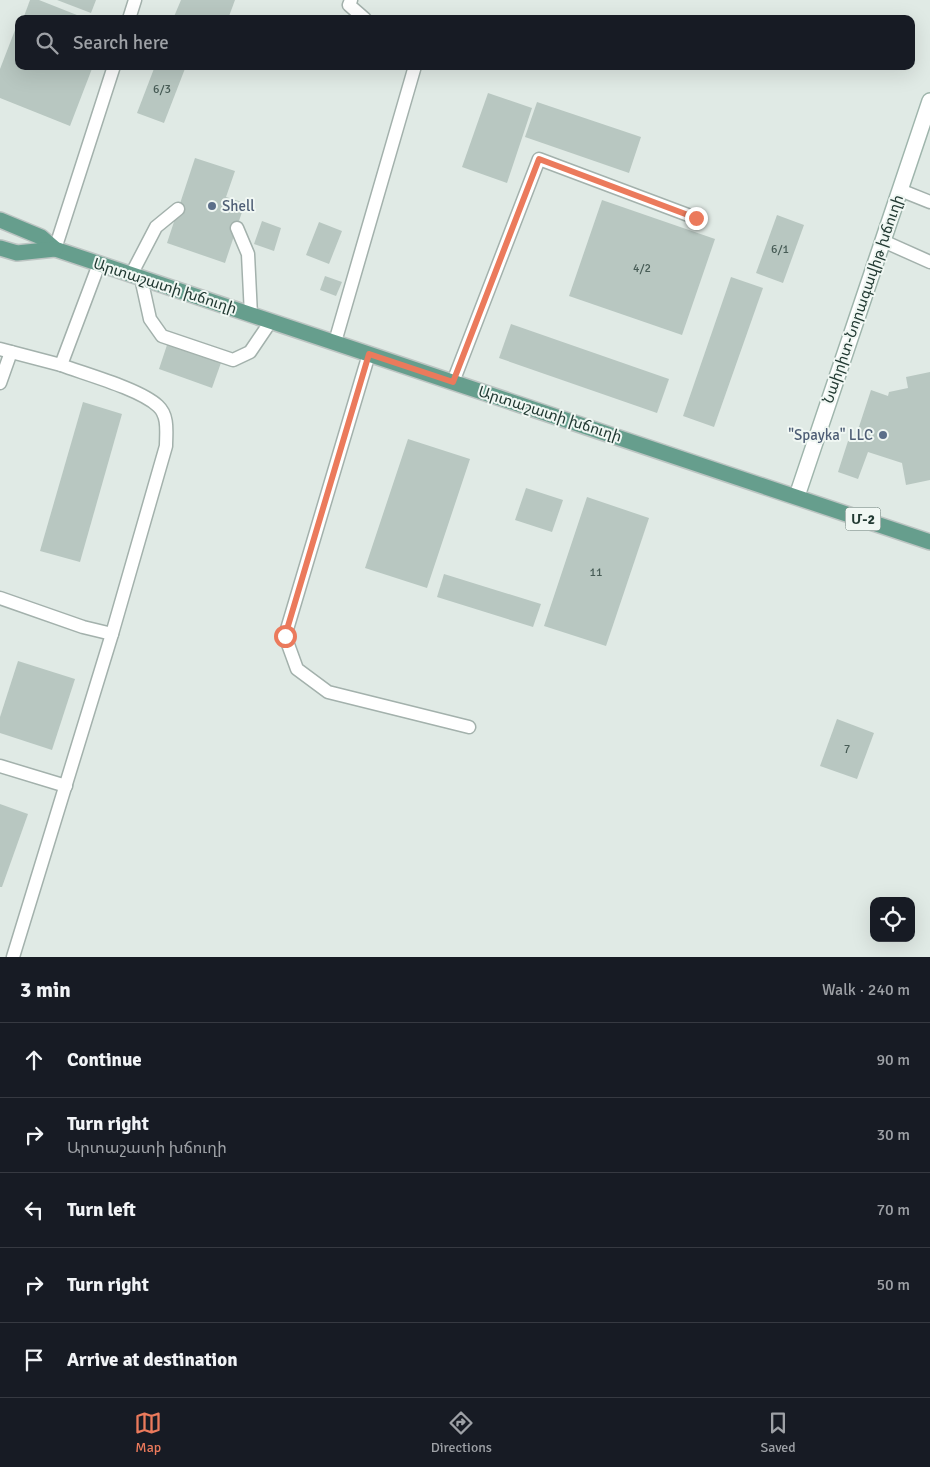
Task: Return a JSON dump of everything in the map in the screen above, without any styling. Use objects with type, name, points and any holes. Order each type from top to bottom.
[{"type":"main road","name":"Արտաշատի խճուղի","points":[[0,220],[40,237],[55,249],[930,542]]},
{"type":"main road","name":"Արտաշատի խճուղի","points":[[0,248],[17,253],[36,253],[55,249]]},
{"type":"street","name":"Նաիրիտ-Նորագավիթ խճուղի","points":[[796,496],[930,101]]},
{"type":"lane","points":[[130,15],[135,0]]},
{"type":"lane","points":[[351,0],[349,5],[360,15]]},
{"type":"lane","points":[[55,249],[113,70]]},
{"type":"lane","points":[[335,342],[413,70]]},
{"type":"lane","points":[[453,382],[539,159],[696,218]]},
{"type":"lane","points":[[900,190],[930,202]]},
{"type":"lane","points":[[178,209],[156,227],[136,276],[150,319],[162,336],[232,360],[250,352],[271,321]]},
{"type":"lane","points":[[237,228],[248,254],[252,315]]},
{"type":"lane","points":[[883,241],[930,262]]},
{"type":"lane","points":[[61,365],[99,264]]},
{"type":"lane","points":[[0,383],[6,350],[61,365],[134,392],[159,406],[167,421],[166,446],[112,634],[13,957]]},
{"type":"lane","points":[[369,354],[285,636],[297,669],[328,692],[470,727]]},
{"type":"lane","points":[[0,598],[83,627],[112,634]]},
{"type":"lane","points":[[0,766],[66,786]]},
{"type":"building","points":[[30,0],[39,0],[77,15],[24,15]]},
{"type":"building","points":[[57,0],[96,0],[91,13]]},
{"type":"building","points":[[181,0],[235,0],[229,15],[175,15]]},
{"type":"building","points":[[15,30],[15,70],[91,70],[70,126],[0,98],[0,69]]},
{"type":"building","points":[[153,70],[184,70],[164,123],[137,113]]},
{"type":"building","points":[[488,93],[532,108],[507,183],[462,167]]},
{"type":"building","points":[[537,102],[641,137],[629,173],[525,137]]},
{"type":"building","points":[[195,158],[235,171],[226,197],[245,203],[225,263],[167,243]]},
{"type":"building","points":[[602,200],[715,239],[682,335],[569,296]]},
{"type":"building","points":[[777,215],[804,225],[783,283],[756,273]]},
{"type":"building","points":[[262,221],[281,228],[274,251],[254,244]]},
{"type":"building","points":[[319,222],[342,231],[329,264],[306,255]]},
{"type":"building","points":[[325,276],[342,282],[336,296],[320,290]]},
{"type":"building","points":[[731,277],[763,288],[714,427],[683,416]]},
{"type":"building","points":[[511,324],[669,379],[657,413],[499,358]]},
{"type":"building","points":[[168,342],[222,360],[212,388],[159,369]]},
{"type":"building","points":[[930,372],[930,480],[906,485],[902,463],[868,452],[858,479],[838,472],[848,441],[854,442],[871,390],[888,396],[889,392],[908,388],[906,377]]},
{"type":"building","points":[[83,402],[122,414],[80,562],[40,551]]},
{"type":"building","points":[[408,439],[470,459],[427,588],[365,568]]},
{"type":"building","points":[[526,488],[563,500],[552,532],[515,520]]},
{"type":"building","points":[[587,497],[649,518],[606,646],[544,626]]},
{"type":"building","points":[[444,574],[541,604],[533,627],[437,597]]},
{"type":"building","points":[[18,661],[75,679],[52,750],[0,733],[0,717]]},
{"type":"building","points":[[837,719],[874,733],[857,779],[820,766]]},
{"type":"building","points":[[0,804],[28,814],[2,887],[0,887]]},
{"type":"place","name":"Shell","points":[[212,206]]},
{"type":"place","name":"\"Spayka\" LLC","points":[[883,435]]},
{"type":"route","points":[[285,636],[369,354],[453,382],[539,159],[696,218]]}]
